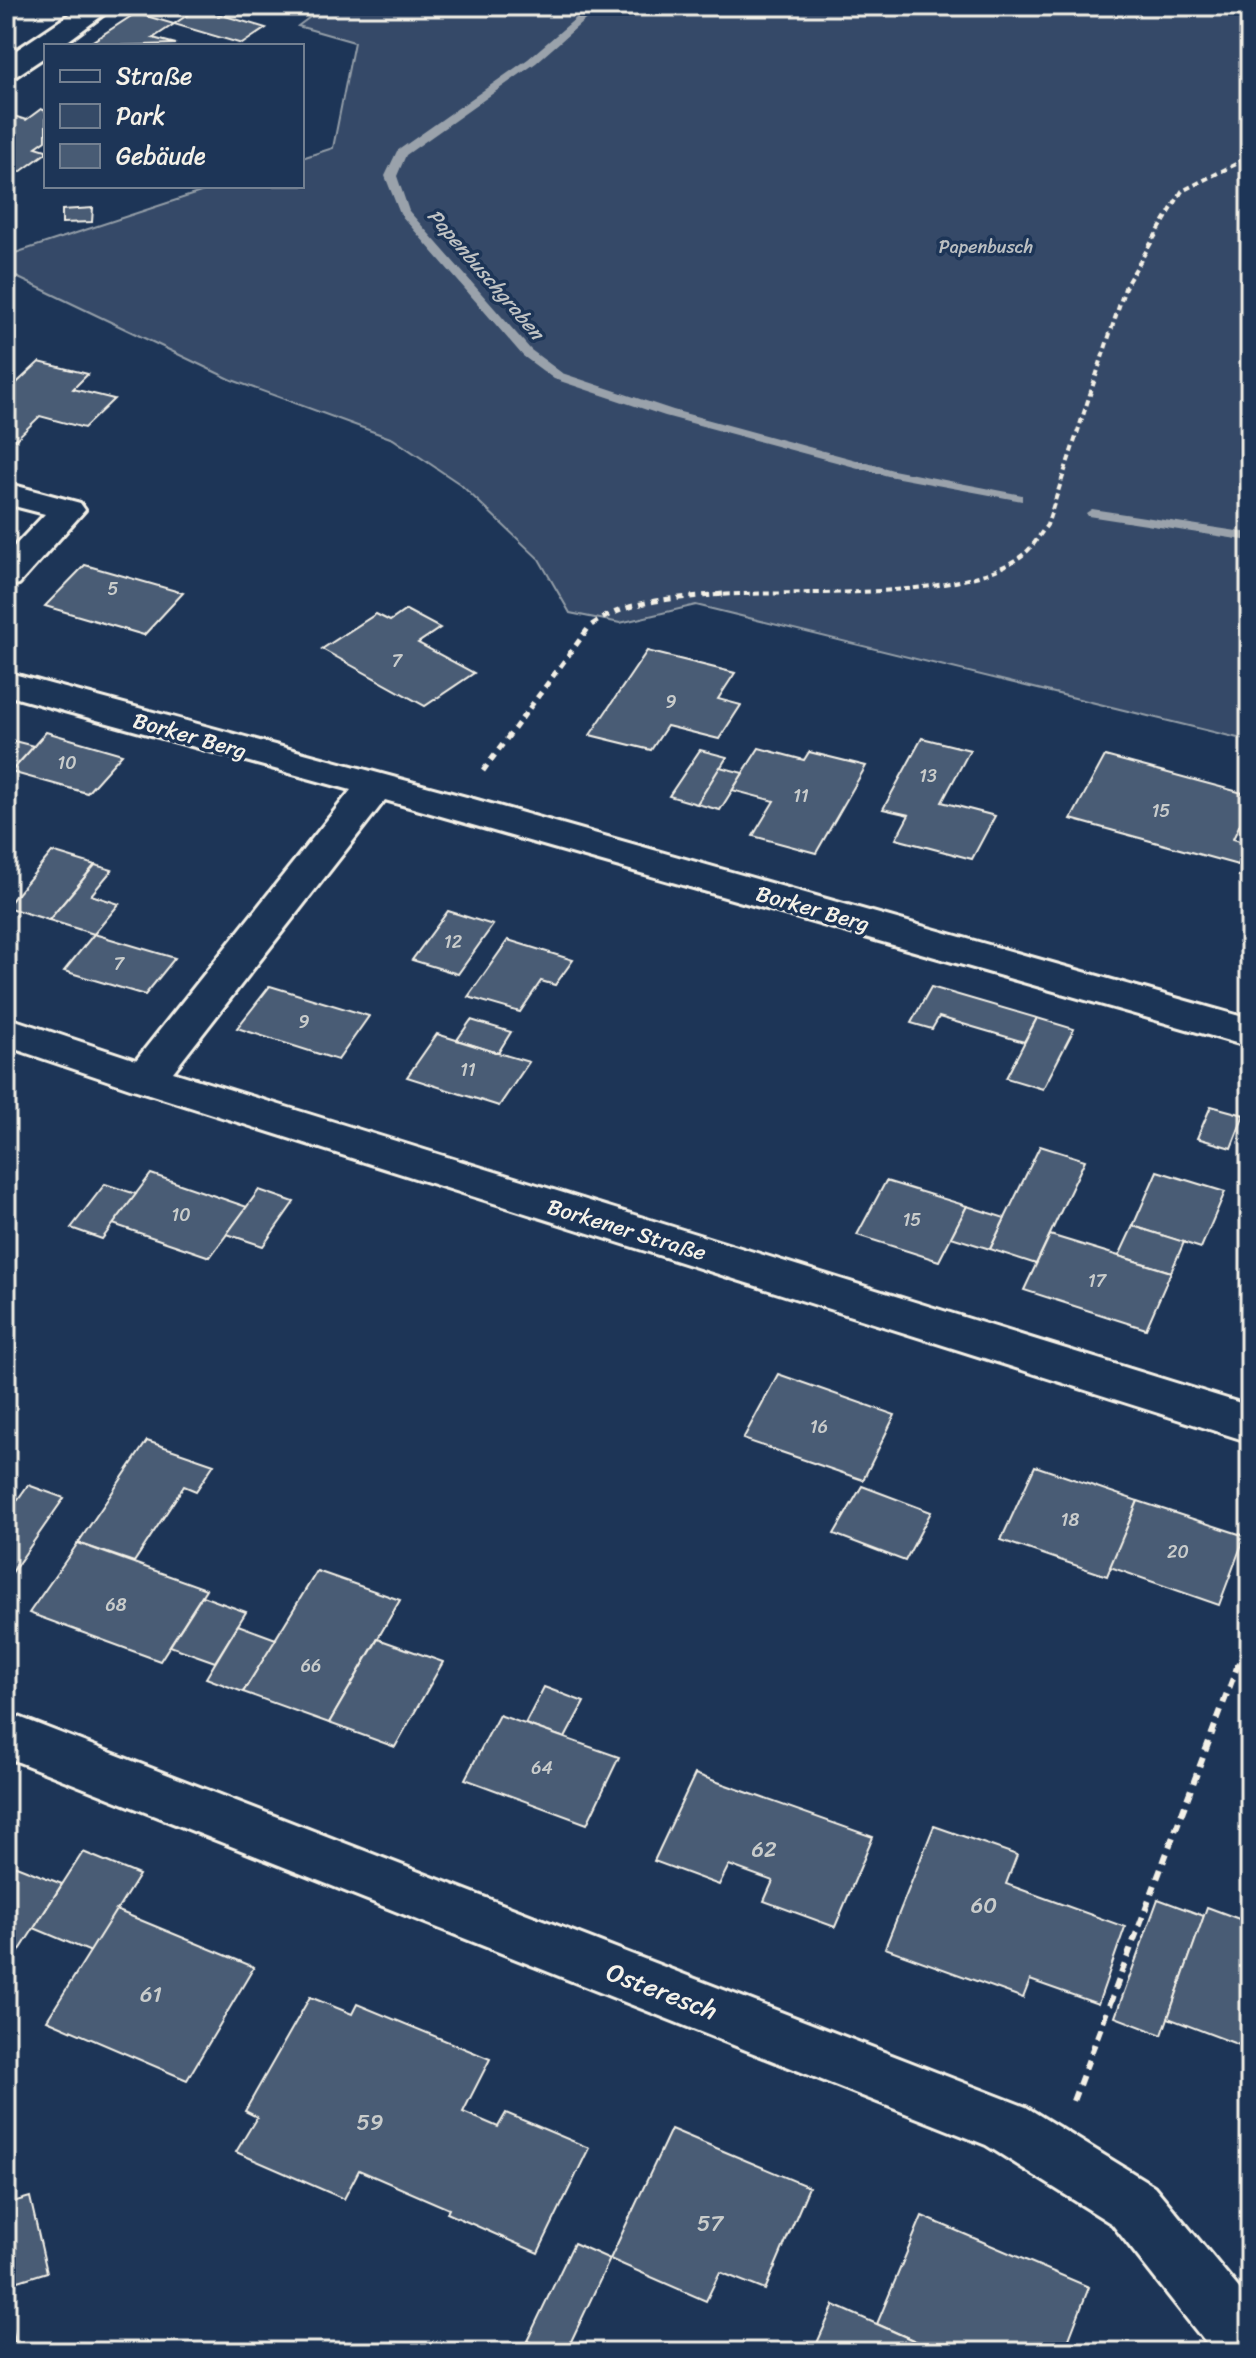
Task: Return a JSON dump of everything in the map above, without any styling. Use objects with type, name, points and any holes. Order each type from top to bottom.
[{"type":"street","points":[[45,44],[101,6]]},
{"type":"street","points":[[6,70],[44,44]]},
{"type":"street","points":[[6,493],[68,510],[6,576]]},
{"type":"street","name":"Borker Berg","points":[[6,683],[456,807],[1250,1033]]},
{"type":"street","points":[[145,1078],[375,786]]},
{"type":"street","name":"Borkener Straße","points":[[6,1031],[145,1078],[1250,1424]]},
{"type":"street","name":"Osteresch","points":[[6,1734],[1006,2126],[1133,2205],[1236,2331],[1243,2352]]},
{"type":"path","points":[[6,11],[14,6]]},
{"type":"path","points":[[456,807],[590,626],[613,610],[641,603],[737,593],[811,593],[937,586],[995,571],[1026,553],[1047,525],[1126,285],[1182,191],[1250,157]]},
{"type":"path","points":[[1053,2155],[1250,1633]]},
{"type":"green space","name":"Papenbusch","points":[[325,6],[1250,6],[1250,741],[696,605],[620,623],[570,613],[539,559],[460,484],[393,439],[232,380],[6,272],[6,256],[213,188],[304,188],[304,157],[333,148],[354,42],[298,26]]},
{"type":"building","points":[[198,8],[266,28],[242,44],[174,24]]},
{"type":"building","points":[[136,13],[174,24],[153,38],[176,44],[103,44],[93,41]]},
{"type":"building","points":[[41,109],[44,110],[44,141],[36,147],[44,149],[44,154],[20,172],[6,168],[6,122],[14,116],[26,120]]},
{"type":"building","points":[[93,208],[92,222],[62,223],[62,210]]},
{"type":"building","points":[[39,362],[88,374],[73,389],[114,399],[84,428],[40,416],[11,444],[6,443],[6,393]]},
{"type":"building","points":[[85,565],[183,593],[144,635],[45,606]]},
{"type":"building","points":[[406,610],[440,628],[418,643],[474,673],[425,706],[322,649],[376,614],[390,621]]},
{"type":"building","points":[[647,651],[735,673],[718,699],[741,705],[719,739],[667,726],[651,750],[590,735]]},
{"type":"building","points":[[46,732],[122,754],[87,793],[11,772]]},
{"type":"building","points":[[922,738],[970,750],[942,802],[995,816],[972,859],[896,839],[909,815],[883,809]]},
{"type":"building","points":[[6,739],[34,746],[6,777]]},
{"type":"building","points":[[759,748],[804,760],[809,752],[866,766],[816,853],[753,836],[774,801],[732,790]]},
{"type":"building","points":[[700,750],[727,757],[697,804],[669,796]]},
{"type":"building","points":[[1105,756],[1250,795],[1250,803],[1233,839],[1249,844],[1238,865],[1071,819]]},
{"type":"building","points":[[720,767],[743,773],[720,810],[697,804]]},
{"type":"building","points":[[52,852],[95,865],[49,920],[6,907]]},
{"type":"building","points":[[1250,852],[1250,879],[1239,876]]},
{"type":"building","points":[[95,865],[112,870],[91,895],[119,904],[94,934],[49,920]]},
{"type":"building","points":[[448,911],[493,925],[458,974],[412,960]]},
{"type":"building","points":[[94,934],[175,958],[145,995],[64,971]]},
{"type":"building","points":[[508,940],[573,960],[555,985],[541,981],[520,1012],[468,997]]},
{"type":"building","points":[[270,986],[369,1016],[338,1060],[237,1028]]},
{"type":"building","points":[[931,987],[1037,1018],[1024,1042],[939,1017],[932,1029],[911,1023]]},
{"type":"building","points":[[1037,1018],[1074,1029],[1043,1089],[1006,1078]]},
{"type":"building","points":[[471,1020],[511,1032],[498,1053],[457,1040]]},
{"type":"building","points":[[437,1034],[529,1062],[499,1106],[407,1077]]},
{"type":"building","points":[[1211,1106],[1244,1115],[1231,1148],[1197,1138]]},
{"type":"building","points":[[1040,1146],[1085,1160],[1036,1264],[990,1249]]},
{"type":"building","points":[[1157,1171],[1225,1192],[1201,1248],[1133,1226]]},
{"type":"building","points":[[151,1174],[247,1207],[210,1257],[113,1224]]},
{"type":"building","points":[[886,1181],[967,1206],[939,1261],[857,1235]]},
{"type":"building","points":[[105,1184],[136,1194],[102,1239],[71,1228]]},
{"type":"building","points":[[259,1190],[294,1202],[263,1246],[227,1234]]},
{"type":"building","points":[[967,1206],[1005,1218],[990,1249],[951,1237]]},
{"type":"building","points":[[1133,1226],[1184,1242],[1171,1272],[1119,1256]]},
{"type":"building","points":[[1050,1235],[1171,1272],[1146,1329],[1024,1290]]},
{"type":"building","points":[[778,1374],[895,1415],[863,1480],[743,1439]]},
{"type":"building","points":[[147,1441],[214,1464],[196,1491],[184,1486],[134,1562],[78,1543]]},
{"type":"building","points":[[1035,1466],[1138,1501],[1107,1576],[1001,1540]]},
{"type":"building","points":[[28,1485],[64,1498],[6,1581],[6,1516]]},
{"type":"building","points":[[862,1486],[931,1512],[905,1561],[834,1534]]},
{"type":"building","points":[[1138,1501],[1245,1536],[1219,1605],[1110,1567]]},
{"type":"building","points":[[78,1543],[206,1589],[160,1661],[29,1613]]},
{"type":"building","points":[[317,1571],[400,1600],[329,1723],[243,1692]]},
{"type":"building","points":[[202,1596],[246,1612],[215,1662],[170,1646]]},
{"type":"building","points":[[238,1625],[276,1639],[243,1692],[206,1678]]},
{"type":"building","points":[[378,1639],[443,1662],[395,1747],[329,1723]]},
{"type":"building","points":[[544,1687],[584,1702],[565,1738],[525,1724]]},
{"type":"building","points":[[499,1715],[619,1757],[587,1824],[465,1779]]},
{"type":"building","points":[[695,1774],[873,1837],[835,1927],[764,1901],[773,1881],[729,1865],[719,1885],[654,1861]]},
{"type":"building","points":[[934,1826],[1017,1855],[1006,1884],[1125,1927],[1098,2004],[1030,1980],[1023,1998],[885,1948]]},
{"type":"building","points":[[83,1852],[139,1875],[91,1952],[34,1928]]},
{"type":"building","points":[[6,1862],[62,1884],[6,1972]]},
{"type":"building","points":[[1158,1899],[1204,1916],[1162,2035],[1115,2017]]},
{"type":"building","points":[[1207,1907],[1250,1923],[1250,2049],[1168,2018]]},
{"type":"building","points":[[116,1910],[254,1967],[187,2080],[47,2020]]},
{"type":"building","points":[[310,1997],[352,2014],[357,2004],[490,2059],[463,2112],[498,2127],[506,2113],[589,2148],[538,2253],[447,2213],[449,2209],[359,2170],[344,2199],[236,2152],[257,2117],[245,2111]]},
{"type":"building","points":[[671,2129],[809,2187],[765,2290],[720,2272],[706,2301],[610,2259]]},
{"type":"building","points":[[30,2197],[47,2272],[6,2285],[6,2204]]},
{"type":"building","points":[[922,2216],[1089,2287],[1064,2352],[940,2352],[877,2324]]},
{"type":"building","points":[[574,2243],[610,2259],[566,2352],[550,2352],[527,2341]]},
{"type":"building","points":[[6,2299],[17,2350],[10,2352],[6,2352]]},
{"type":"building","points":[[834,2305],[933,2349],[932,2352],[813,2352]]},
{"type":"building","points":[[527,2341],[550,2352],[522,2352]]},
{"type":"waterway","name":"Papenbuschgraben","points":[[596,6],[532,61],[401,153],[391,176],[404,212],[527,353],[558,376],[669,413],[892,473],[1018,498]]},
{"type":"waterway","name":"Papenbuschgraben","points":[[1092,513],[1250,537]]}]
